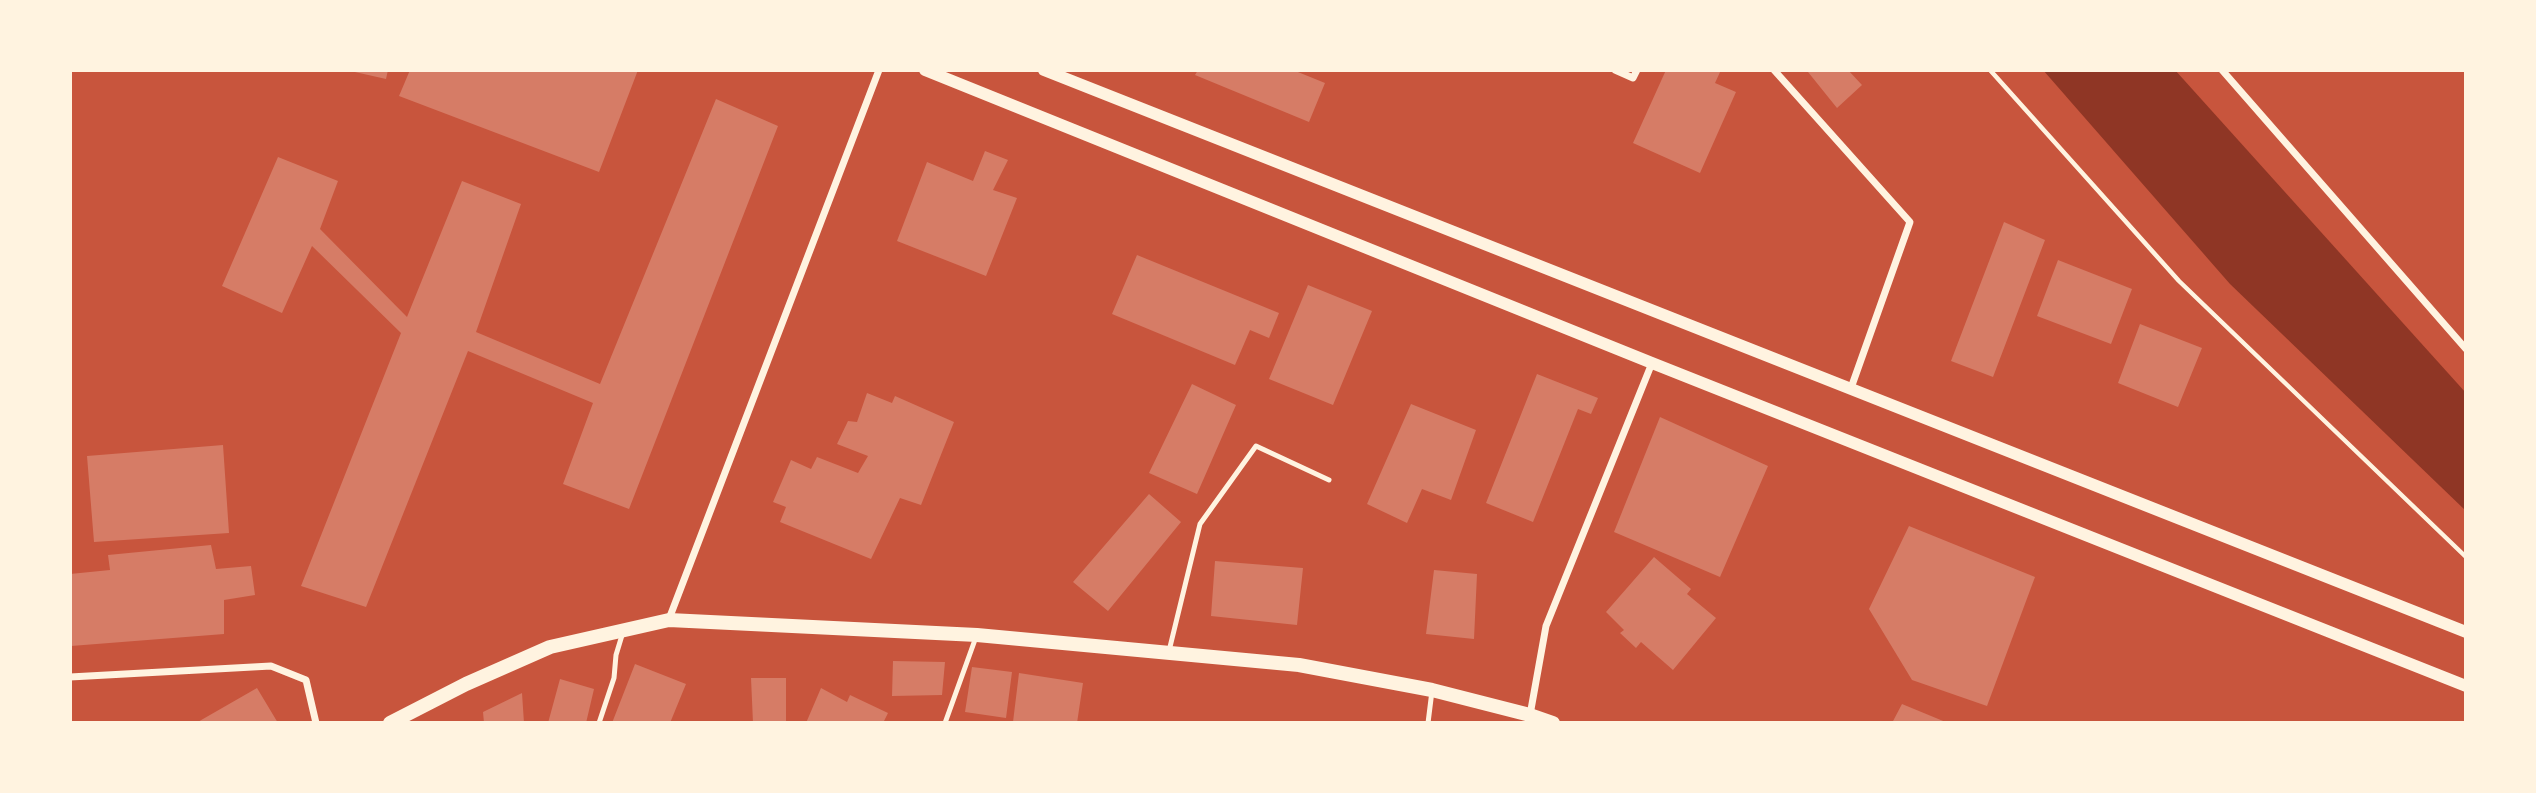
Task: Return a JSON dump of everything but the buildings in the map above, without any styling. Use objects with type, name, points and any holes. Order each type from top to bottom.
[{"type":"main road","points":[[390,723],[466,684],[550,647],[669,620],[977,635],[1298,665],[1432,690],[1553,723]]},
{"type":"street","points":[[669,620],[879,70]]},
{"type":"street","points":[[925,70],[1651,363],[2466,687]]},
{"type":"street","points":[[1044,70],[2466,632]]},
{"type":"street","points":[[1615,70],[1633,78],[1637,70]]},
{"type":"street","points":[[1774,70],[1910,222],[1851,388]]},
{"type":"street","points":[[2222,70],[2466,349]]},
{"type":"street","points":[[1530,715],[1546,626],[1651,363]]},
{"type":"street","points":[[70,677],[271,666],[306,680],[316,723]]},
{"type":"lane","points":[[1168,654],[1200,524],[1256,446],[1329,480]]},
{"type":"lane","points":[[598,723],[614,678],[616,655],[623,631]]},
{"type":"lane","points":[[945,723],[977,635]]},
{"type":"lane","points":[[1427,723],[1432,690]]},
{"type":"path","points":[[1990,70],[2179,281],[2466,557]]},
{"type":"shaded area","points":[[2043,70],[2175,70],[2466,393],[2466,511],[2230,284]]}]
